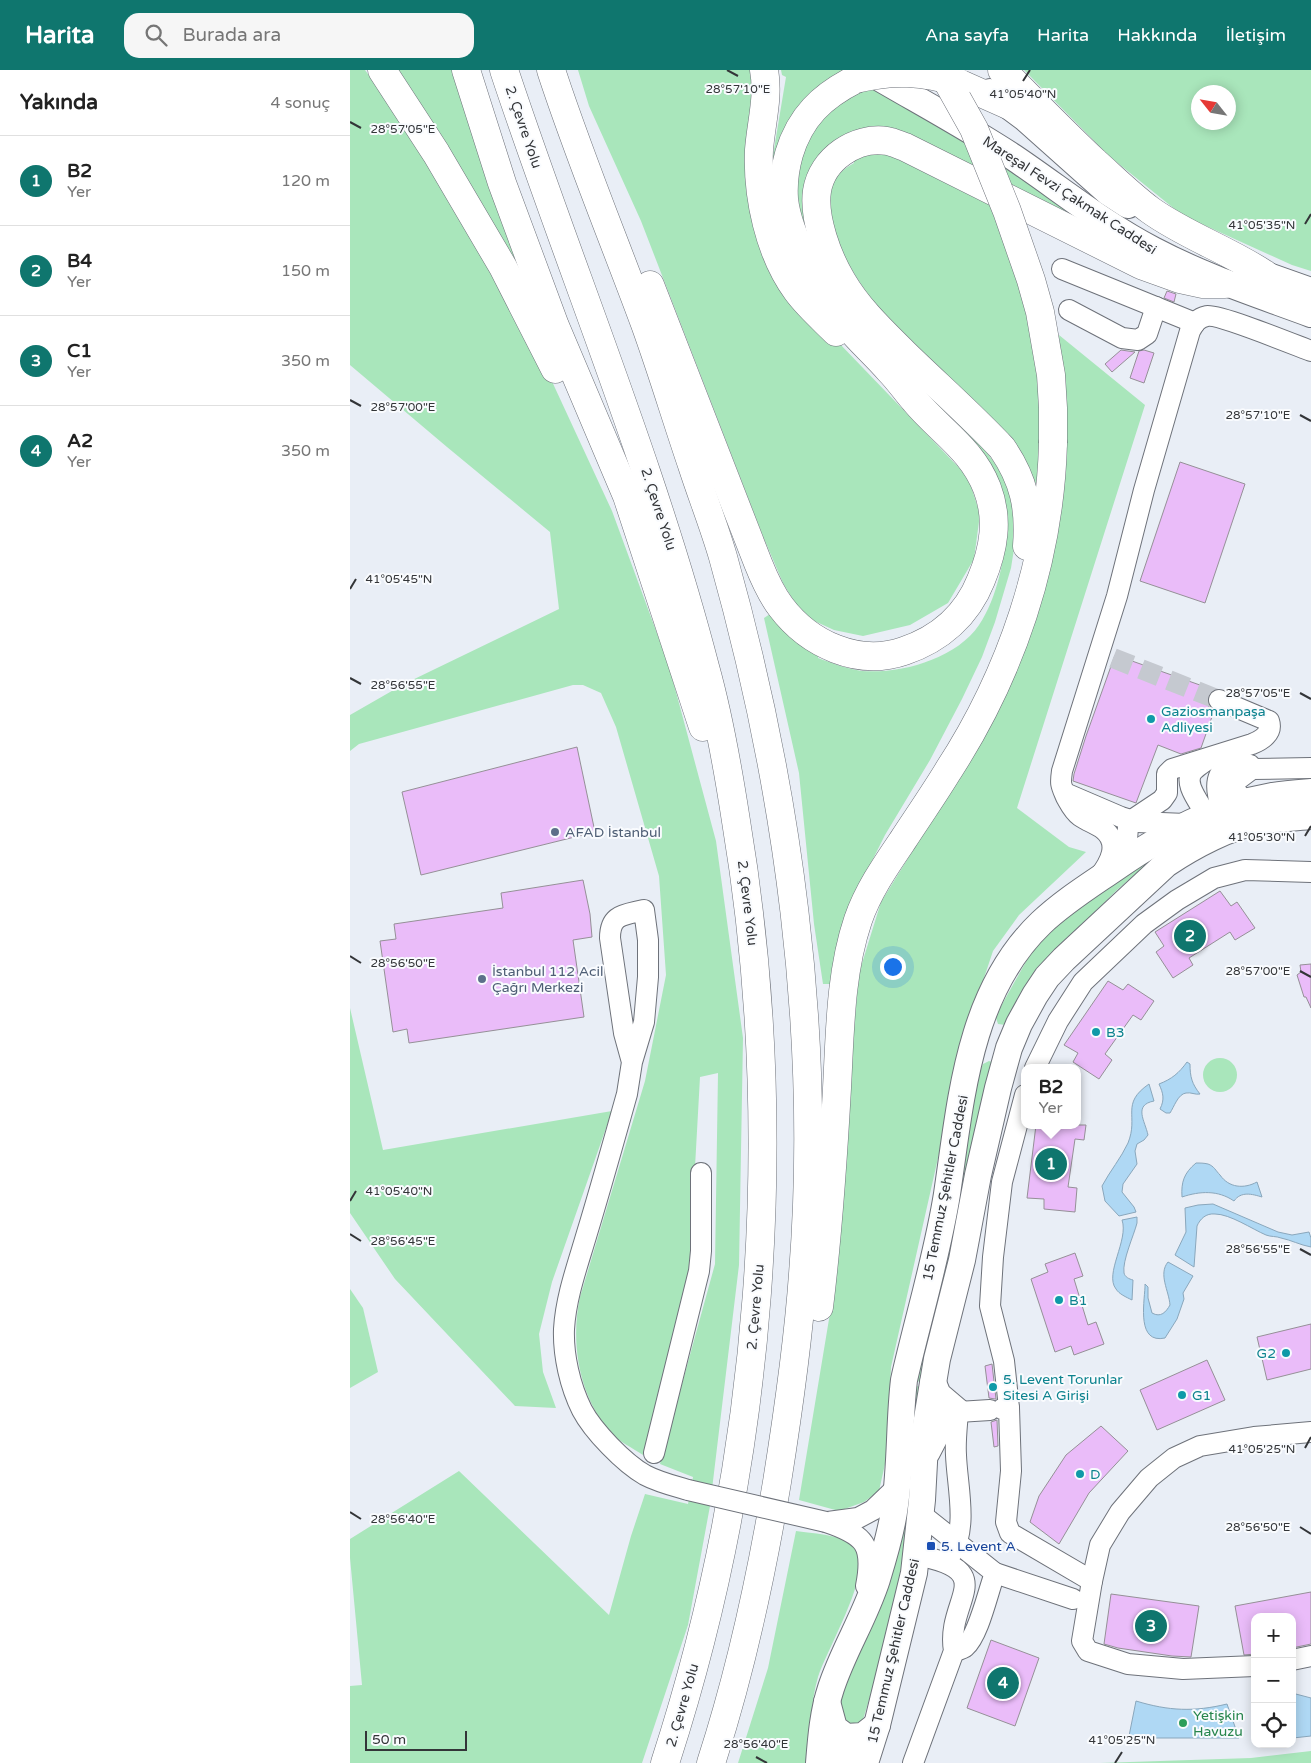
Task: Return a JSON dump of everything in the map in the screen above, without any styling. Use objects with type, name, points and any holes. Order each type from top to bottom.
[{"type":"highway","points":[[382,70],[436,153],[503,267],[557,372],[613,495],[647,556]]},
{"type":"highway","points":[[466,70],[502,182],[542,290],[598,430],[628,496],[700,720],[730,825],[742,856]]},
{"type":"highway","name":"2. Çevre Yolu","points":[[504,70],[530,148],[614,376],[678,566],[718,722],[742,856],[757,987],[761,1054],[763,1174],[761,1238],[756,1310],[743,1420],[710,1599],[694,1668],[665,1763]]},
{"type":"highway","points":[[551,70],[594,195],[645,325],[722,554],[763,720],[784,834],[805,1020],[808,1158],[804,1272],[790,1390],[764,1558],[745,1644],[711,1763]]},
{"type":"highway","points":[[764,70],[766,86],[765,104],[759,151],[761,192],[771,239],[797,291],[820,317],[880,374],[903,394],[915,401]]},
{"type":"highway","points":[[1002,70],[1073,141],[1151,211],[1251,264],[1266,275]]},
{"type":"highway","points":[[594,195],[614,215],[627,234],[641,264],[768,585],[779,604],[800,628],[816,640],[838,650],[864,656],[883,656],[902,652],[925,643],[943,632],[964,611],[980,584],[990,557],[995,529],[993,508],[987,487],[979,471],[966,453],[915,401],[846,324],[818,282],[792,231],[784,198],[786,162],[792,143],[804,120],[821,101],[838,88],[861,75],[902,72],[944,78],[952,74]]},
{"type":"highway","points":[[780,1460],[800,1416],[814,1347],[832,1169],[845,982],[851,946],[866,901],[885,867],[950,769],[972,731],[1011,652],[1039,557],[1050,489],[1053,408],[1051,375],[1040,312],[1018,240],[952,74]]},
{"type":"highway","points":[[952,74],[1008,105]]},
{"type":"highway","points":[[995,686],[1021,589],[1025,566],[1028,516],[1022,486],[1014,466],[1002,448],[870,320],[842,281],[826,248],[818,218],[817,190],[827,167],[834,158],[860,143],[888,141],[905,146],[1141,265],[1180,279],[1203,284],[1225,284]]},
{"type":"main road","name":"Mareşal Fevzi Çakmak Caddesi","points":[[861,75],[1011,156],[1128,235],[1190,269],[1225,284],[1306,309]]},
{"type":"main road","name":"Mareşal Fevzi Çakmak Caddesi","points":[[1008,105],[1108,192],[1138,213],[1225,259],[1266,275],[1306,309]]},
{"type":"main road","name":"15 Temmuz Şehitler Caddesi","points":[[819,1763],[827,1701],[841,1663],[877,1580],[891,1526],[898,1486],[904,1380],[939,1232],[968,1065],[974,1039],[986,1005],[1015,954],[1032,933],[1055,912],[1096,880],[1148,845],[1205,816],[1248,801],[1311,792]]},
{"type":"main road","name":"15 Temmuz Şehitler Caddesi","points":[[865,1763],[877,1725],[914,1573],[921,1514],[926,1425],[937,1359],[962,1260],[978,1175],[1004,1067],[1014,1034],[1039,989],[1064,959],[1166,864],[1184,852],[1238,828],[1260,821],[1311,816]]},
{"type":"main road","points":[[986,1005],[985,1016],[993,1030],[1001,1034],[1019,1024]]},
{"type":"main road","points":[[968,1065],[976,1058],[985,1054],[992,1054],[1002,1061],[1004,1067]]},
{"type":"main road","points":[[925,1457],[940,1427],[958,1412],[938,1395],[933,1384]]},
{"type":"main road","points":[[827,1701],[834,1728],[846,1737],[862,1736],[877,1725]]},
{"type":"main road","points":[[826,1763],[833,1756],[840,1755],[848,1757],[854,1763]]},
{"type":"street","points":[[1062,269],[1195,323]]},
{"type":"street","points":[[1069,310],[1122,338],[1138,340],[1147,334],[1156,307]]},
{"type":"street","points":[[1096,880],[1110,863],[1113,846],[1110,837],[1103,829],[1078,815],[1071,807],[1060,785],[1062,771],[1106,655],[1117,596],[1144,490],[1190,331],[1195,323],[1208,316],[1220,318],[1311,351]]},
{"type":"street","points":[[1122,863],[1126,853],[1128,827],[1132,820],[1162,800],[1167,793],[1167,774],[1172,769],[1259,741],[1268,732],[1271,726],[1269,720],[1219,700]]},
{"type":"street","points":[[1205,816],[1191,789],[1189,777],[1193,770],[1210,758]]},
{"type":"street","points":[[1205,816],[1217,796],[1217,783],[1222,772],[1228,766],[1234,764],[1311,768]]},
{"type":"street","points":[[1248,801],[1234,789],[1236,781],[1252,768],[1265,767]]},
{"type":"street","points":[[1065,793],[1132,820],[1205,816]]},
{"type":"street","points":[[1037,1064],[1058,1021],[1083,982],[1144,924],[1176,900],[1214,878],[1245,870],[1311,872]]},
{"type":"street","points":[[632,1062],[624,1034],[610,929],[614,920],[620,915],[644,910],[648,940],[648,977],[644,1022],[632,1062],[627,1094],[570,1293],[564,1328],[565,1351],[570,1377],[582,1410],[605,1441],[645,1475],[666,1484],[688,1490],[826,1522],[844,1528],[857,1536],[868,1550],[870,1569],[861,1620]]},
{"type":"street","points":[[1021,1109],[1002,1182],[993,1257],[990,1306],[1004,1361],[1000,1409],[1011,1471],[1006,1522],[1010,1533],[1092,1581]]},
{"type":"street","points":[[654,1453],[699,1270],[701,1251],[701,1173]]},
{"type":"street","points":[[945,1563],[957,1543],[961,1524],[956,1452],[958,1412],[1000,1409]]},
{"type":"street","points":[[1251,1666],[1183,1669],[1128,1664],[1088,1651],[1082,1641],[1100,1546],[1120,1512],[1149,1478],[1174,1458],[1200,1446],[1254,1437],[1311,1432]]},
{"type":"street","points":[[826,1522],[858,1518],[873,1510],[898,1486]]},
{"type":"street","points":[[921,1514],[995,1573],[1073,1599]]},
{"type":"street","points":[[913,1763],[954,1651],[952,1639],[953,1625],[964,1595],[965,1578],[961,1572],[945,1563],[916,1555]]},
{"type":"street","points":[[954,1651],[964,1648],[971,1640],[995,1573]]},
{"type":"street","points":[[1296,1659],[1311,1656]]},
{"type":"green space","points":[[350,70],[365,70],[380,90],[479,245],[549,375],[612,511],[669,666],[716,841],[743,1038],[739,1265],[710,1506],[688,1625],[642,1763],[350,1763],[350,1686],[362,1685],[350,1558],[350,1539],[459,1471],[609,1615],[645,1494],[688,1504],[693,1477],[660,1464],[715,1264],[718,1073],[700,1077],[693,1203],[695,1259],[676,1339],[643,1455],[611,1433],[591,1403],[580,1369],[576,1333],[580,1297],[645,1081],[666,975],[659,876],[616,727],[601,693],[583,685],[573,685],[359,744],[350,751],[350,715],[404,684],[559,609],[550,532],[350,365]]},
{"type":"green space","points":[[396,70],[458,70],[529,273],[520,275]]},
{"type":"green space","points":[[578,70],[759,70],[752,169],[838,342],[968,477],[980,514],[974,559],[948,603],[910,625],[863,636],[834,630],[810,619],[795,603],[783,583],[762,534],[641,221],[589,106]]},
{"type":"green space","points":[[781,70],[848,70],[775,199],[773,155],[786,77],[782,75]]},
{"type":"green space","points":[[1024,70],[1311,70],[1311,271],[1292,265],[1182,215],[1109,156]]},
{"type":"green space","points":[[871,85],[941,123],[1114,242],[852,137],[811,225],[994,462],[1006,481],[1013,503],[1014,549],[1011,568],[995,622],[982,657],[930,760],[885,835],[865,875],[834,984],[823,984],[814,924],[799,773],[764,618],[770,614],[819,654],[818,658],[845,667],[862,671],[894,670],[926,662],[956,647],[969,637],[986,614],[999,577],[1007,526],[889,361],[795,212],[799,149],[827,108]]},
{"type":"green space","points":[[886,152],[992,200],[1021,290],[1036,360],[1040,409],[1039,484],[1033,482],[1011,445],[992,422],[879,308],[854,274],[838,244],[829,212],[829,198],[835,180],[847,167],[854,163],[853,156]]},
{"type":"green space","points":[[1059,335],[1145,405],[1017,808],[1069,847],[1086,852],[1019,915],[993,951],[967,1029],[891,1367],[887,1455],[879,1491],[864,1502],[839,1511],[799,1500],[835,1283],[859,973],[881,902],[936,813],[1004,692],[1064,405]]},
{"type":"green space","points":[[1165,849],[1118,889],[1055,952],[1006,1025],[998,1024],[996,1018],[1000,1008],[1033,949],[1057,925],[1112,882]]},
{"type":"green space","points":[[350,1008],[383,1150],[612,1111],[552,1282],[539,1334],[543,1372],[556,1408],[515,1406],[395,1279],[350,1213]]},
{"type":"green space","points":[[1220,1058],[1227,1059],[1232,1063],[1236,1068],[1236,1082],[1232,1087],[1227,1091],[1220,1092],[1213,1091],[1208,1087],[1204,1082],[1203,1075],[1204,1068],[1208,1063],[1213,1059]]},
{"type":"green space","points":[[989,1061],[992,1062],[923,1382],[913,1381],[979,1074],[983,1064]]},
{"type":"green space","points":[[350,1289],[363,1308],[378,1372],[350,1388]]},
{"type":"green space","points":[[911,1385],[922,1387],[909,1542],[888,1637],[859,1728],[840,1721],[840,1696]]},
{"type":"green space","points":[[796,1531],[840,1538],[854,1546],[858,1552],[860,1563],[858,1578],[846,1613],[815,1687],[808,1763],[738,1763],[768,1668]]},
{"type":"green space","points":[[1311,1751],[1311,1763],[1100,1763],[1251,1758]]},
{"type":"water","points":[[1187,1062],[1190,1064],[1193,1084],[1200,1094],[1183,1094],[1178,1098],[1170,1113],[1166,1113],[1160,1109],[1163,1096],[1159,1084],[1175,1075]]},
{"type":"water","points":[[1149,1084],[1154,1101],[1144,1106],[1142,1110],[1148,1135],[1137,1144],[1135,1151],[1137,1164],[1123,1184],[1122,1192],[1136,1212],[1119,1216],[1105,1201],[1102,1186],[1128,1143],[1131,1134],[1132,1111],[1135,1098]]},
{"type":"water","points":[[1196,1163],[1210,1165],[1232,1185],[1247,1186],[1257,1182],[1262,1197],[1251,1194],[1243,1195],[1234,1201],[1222,1195],[1209,1193],[1182,1197],[1184,1178]]},
{"type":"water","points":[[1213,1204],[1278,1232],[1292,1235],[1309,1232],[1311,1247],[1266,1235],[1227,1216],[1209,1214],[1197,1226],[1194,1267],[1175,1255],[1186,1232],[1185,1208]]},
{"type":"water","points":[[1137,1217],[1124,1268],[1125,1276],[1133,1280],[1132,1300],[1117,1291],[1113,1283],[1113,1275],[1122,1237],[1122,1220]]},
{"type":"water","points":[[1168,1262],[1193,1276],[1183,1293],[1184,1299],[1177,1319],[1165,1338],[1156,1338],[1150,1335],[1144,1322],[1145,1284],[1148,1287],[1148,1298],[1152,1313],[1163,1314],[1170,1305],[1164,1277],[1165,1267]]},
{"type":"water","points":[[1296,1694],[1311,1698],[1311,1736],[1296,1738]]},
{"type":"water","name":"Yetişkin Havuzu","points":[[1136,1701],[1160,1707],[1182,1709],[1227,1704],[1239,1738],[1151,1738],[1129,1736]]},
{"type":"building","points":[[1167,291],[1176,294],[1174,302],[1164,298]]},
{"type":"building","points":[[1121,350],[1135,352],[1112,372],[1105,364]]},
{"type":"building","points":[[1144,350],[1154,353],[1144,383],[1130,378],[1139,351]]},
{"type":"building","points":[[1180,462],[1245,484],[1205,603],[1140,581]]},
{"type":"building","name":"Gaziosmanpaşa Adliyesi","points":[[1115,655],[1214,690],[1208,695],[1209,707],[1214,711],[1201,748],[1181,754],[1158,745],[1136,803],[1073,781],[1086,736]]},
{"type":"building","points":[[577,747],[595,832],[421,875],[402,792]]},
{"type":"building","name":"İstanbul 112 Acil Çağrı Merkezi","points":[[583,880],[590,914],[592,937],[573,940],[584,1017],[409,1043],[407,1029],[393,1032],[380,941],[396,939],[394,924],[503,908],[501,893]]},
{"type":"building","points":[[1220,891],[1231,906],[1237,902],[1255,928],[1235,940],[1230,932],[1189,958],[1193,965],[1173,978],[1156,952],[1164,946],[1155,932]]},
{"type":"building","points":[[1311,964],[1311,1008],[1306,997],[1304,997],[1297,975],[1301,972],[1300,965]]},
{"type":"building","name":"B3","points":[[1108,981],[1123,990],[1128,984],[1154,1001],[1141,1020],[1133,1015],[1105,1054],[1112,1060],[1099,1079],[1081,1067],[1081,1064],[1073,1062],[1078,1053],[1064,1045]]},
{"type":"building","points":[[1081,1125],[1086,1125],[1084,1140],[1075,1139],[1068,1187],[1077,1188],[1075,1212],[1044,1209],[1044,1199],[1027,1198],[1036,1129],[1081,1129]]},
{"type":"building","name":"B1","points":[[1075,1253],[1083,1276],[1074,1279],[1088,1325],[1096,1322],[1104,1344],[1074,1355],[1071,1346],[1055,1352],[1031,1279],[1048,1272],[1045,1264]]},
{"type":"building","name":"G2","points":[[1311,1324],[1311,1369],[1267,1380],[1257,1337]]},
{"type":"building","name":"G1","points":[[1207,1360],[1225,1400],[1157,1430],[1140,1390]]},
{"type":"building","points":[[992,1364],[996,1399],[989,1398],[985,1366]]},
{"type":"building","points":[[997,1420],[998,1446],[994,1447],[991,1422]]},
{"type":"building","name":"D","points":[[1101,1426],[1128,1451],[1089,1493],[1059,1544],[1030,1522],[1039,1496],[1066,1455]]},
{"type":"building","points":[[1311,1592],[1311,1644],[1296,1647],[1296,1613],[1251,1613],[1251,1654],[1244,1655],[1235,1606]]},
{"type":"building","points":[[1111,1594],[1199,1606],[1191,1657],[1118,1648],[1104,1644]]},
{"type":"building","points":[[991,1640],[1039,1658],[1015,1726],[967,1708]]},
{"type":"tunnel","points":[[1113,658],[1219,700]]},
{"type":"place","name":"Gaziosmanpaşa Adliyesi","points":[[1151,719]]},
{"type":"place","name":"AFAD İstanbul","points":[[555,832]]},
{"type":"place","name":"B4","points":[[1190,936]]},
{"type":"place","name":"İstanbul 112 Acil Çağrı Merkezi","points":[[482,979]]},
{"type":"place","name":"B3","points":[[1096,1032]]},
{"type":"place","name":"B2","points":[[1051,1164]]},
{"type":"place","name":"B1","points":[[1059,1300]]},
{"type":"place","name":"G2","points":[[1286,1353]]},
{"type":"place","name":"5. Levent Torunlar Sitesi A Girişi","points":[[993,1387]]},
{"type":"place","name":"G1","points":[[1182,1395]]},
{"type":"place","name":"D","points":[[1080,1474]]},
{"type":"place","name":"5. Levent A","points":[[931,1546]]},
{"type":"place","name":"C1","points":[[1151,1626]]},
{"type":"place","name":"A2","points":[[1003,1683]]},
{"type":"place","name":"Yetişkin Havuzu","points":[[1183,1723]]}]
